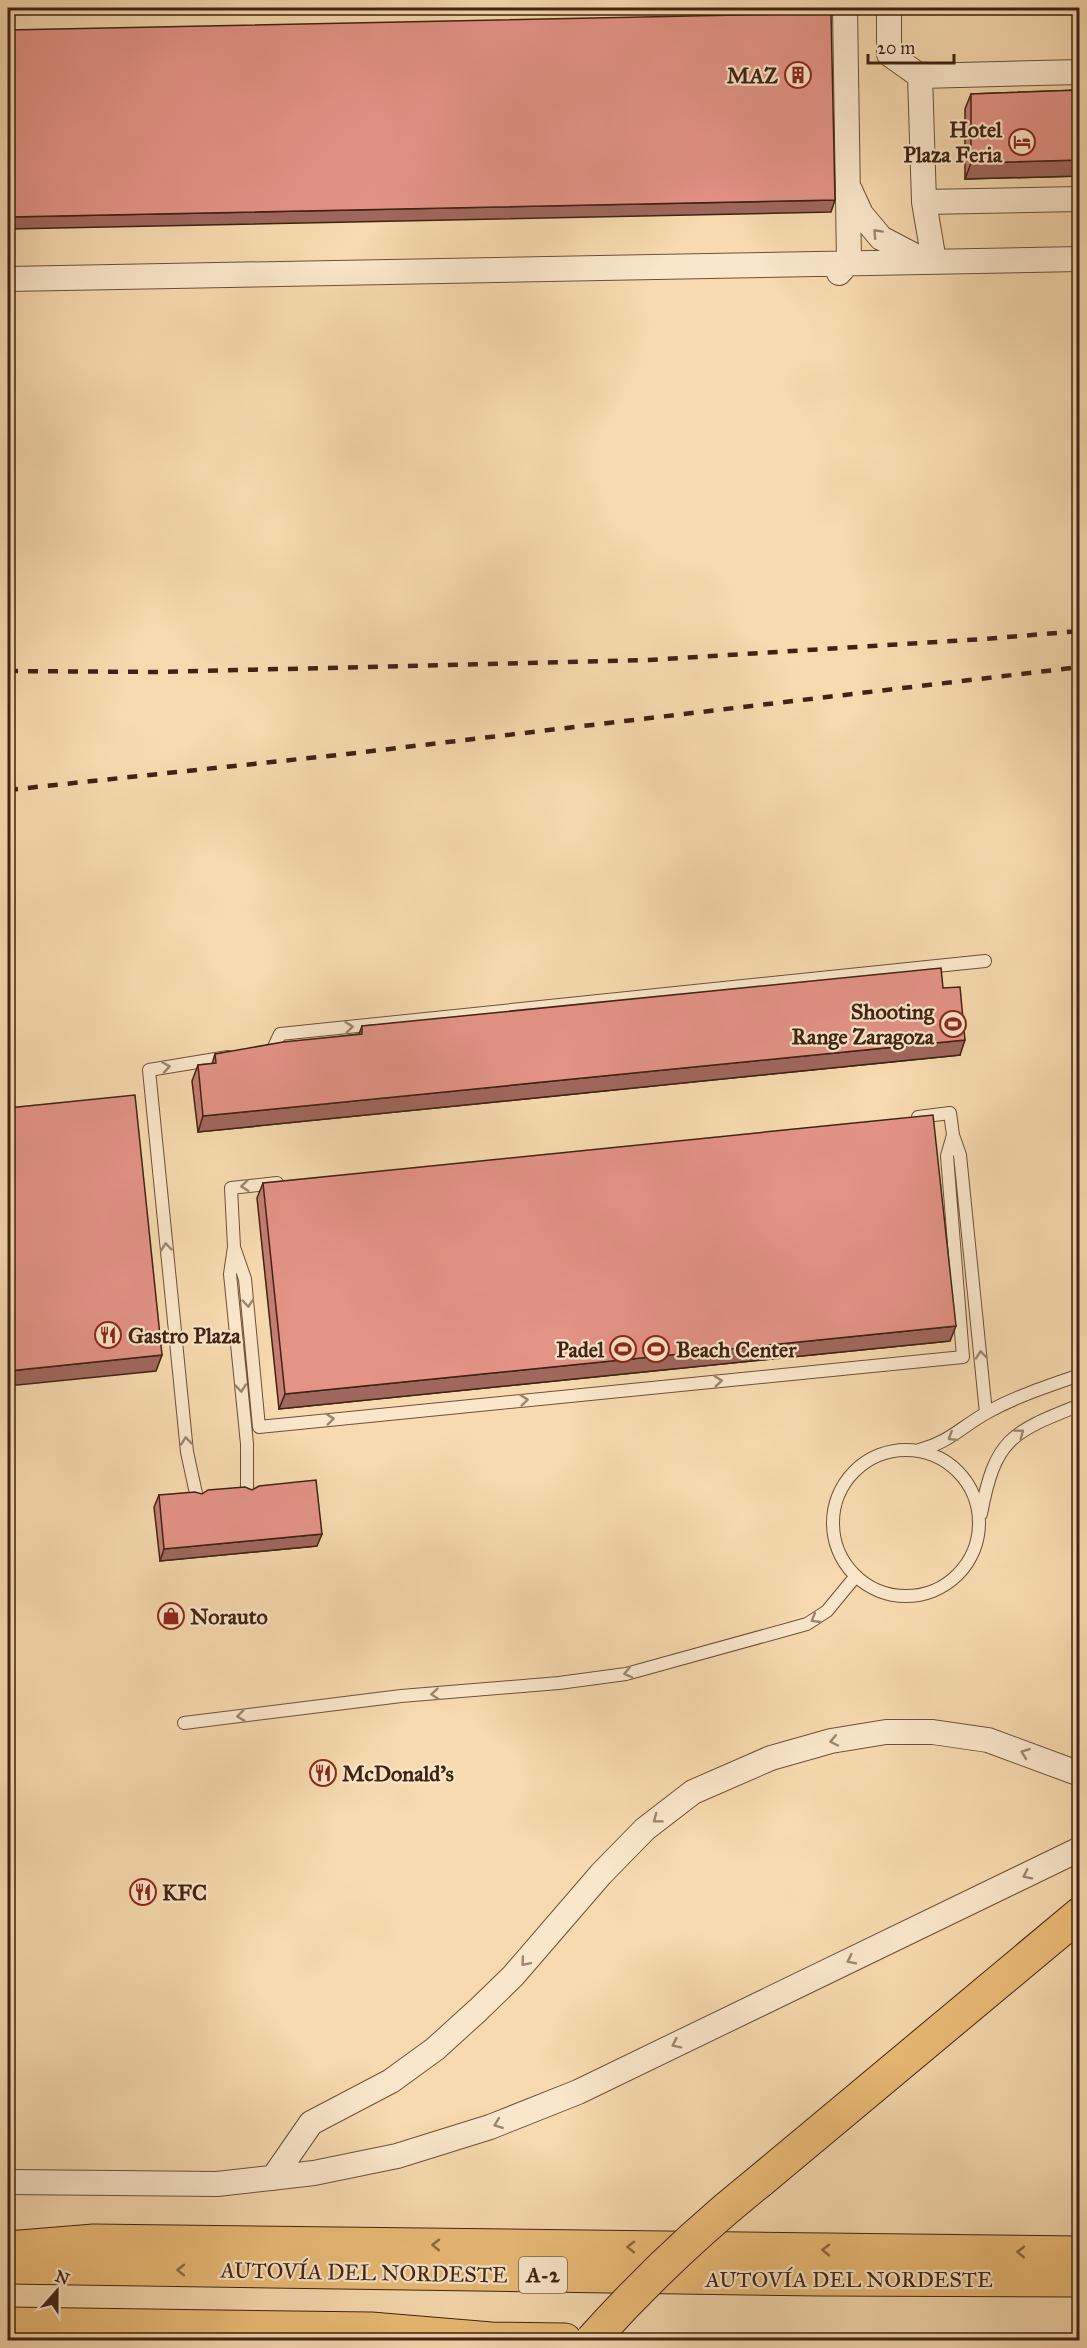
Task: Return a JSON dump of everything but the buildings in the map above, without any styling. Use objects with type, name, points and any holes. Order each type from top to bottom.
[{"type":"main road","points":[[592,2340],[667,2262],[726,2208],[1080,1914]]},
{"type":"main road","points":[[8,2248],[94,2241],[1080,2253]]},
{"type":"main road","name":"AUTOVÍA DEL NORDESTE","points":[[8,2267],[819,2279],[1080,2280]]},
{"type":"main road","points":[[8,2324],[371,2329],[485,2340],[565,2340]]},
{"type":"street","points":[[830,8],[839,266]]},
{"type":"street","points":[[839,266],[848,184],[845,8]]},
{"type":"street","points":[[889,8],[889,54],[920,76],[1080,72]]},
{"type":"street","points":[[920,76],[924,202],[930,261]]},
{"type":"street","points":[[848,184],[861,214],[881,238],[930,261]]},
{"type":"street","points":[[924,202],[1080,199]]},
{"type":"street","points":[[8,293],[839,266],[930,261],[1080,259]]},
{"type":"street","points":[[8,279],[839,266],[1080,272]]},
{"type":"street","points":[[273,2178],[311,2123],[391,2080],[435,2049],[478,2010],[513,1976],[601,1874],[645,1829],[693,1792],[771,1758],[831,1741],[886,1732],[933,1732],[987,1740],[1080,1774]]},
{"type":"street","points":[[8,2182],[218,2184],[314,2173],[397,2156],[490,2127],[578,2092],[1080,1849]]},
{"type":"lane","points":[[197,1498],[187,1452],[149,1070],[272,1051],[280,1034],[985,962]]},
{"type":"lane","points":[[903,1118],[950,1113],[953,1136],[960,1155],[986,1413]]},
{"type":"lane","points":[[234,1247],[245,1279],[260,1427],[963,1357],[947,1156],[953,1136]]},
{"type":"lane","points":[[247,1494],[247,1444],[230,1274],[234,1247],[231,1188],[290,1182]]},
{"type":"lane","points":[[1080,1375],[1030,1392],[986,1413],[939,1445],[918,1450],[894,1450],[871,1458],[852,1472],[839,1491],[832,1513],[833,1536],[841,1558],[855,1576],[870,1588],[888,1595],[908,1597],[931,1593],[951,1582],[967,1565],[977,1544],[990,1475],[999,1454],[1023,1429],[1080,1405]]},
{"type":"lane","points":[[918,1450],[942,1459],[962,1474],[975,1496],[980,1521]]},
{"type":"lane","points":[[184,1723],[401,1696],[559,1683],[626,1674],[807,1624],[827,1611],[855,1576]]},
{"type":"railway","points":[[8,671],[161,672],[649,660],[1080,631]]},
{"type":"railway","points":[[8,790],[347,754],[1080,667]]},
{"type":"place","name":"MAZ","points":[[798,75]]},
{"type":"place","name":"Hotel Plaza Feria","points":[[1022,142]]},
{"type":"place","name":"Shooting Range Zaragoza","points":[[953,1024]]},
{"type":"place","name":"Gastro Plaza","points":[[108,1335]]},
{"type":"place","name":"Padel","points":[[623,1349]]},
{"type":"place","name":"Beach Center","points":[[656,1349]]},
{"type":"place","name":"Norauto","points":[[171,1616]]},
{"type":"place","name":"McDonald's","points":[[323,1773]]},
{"type":"place","name":"KFC","points":[[143,1892]]}]
